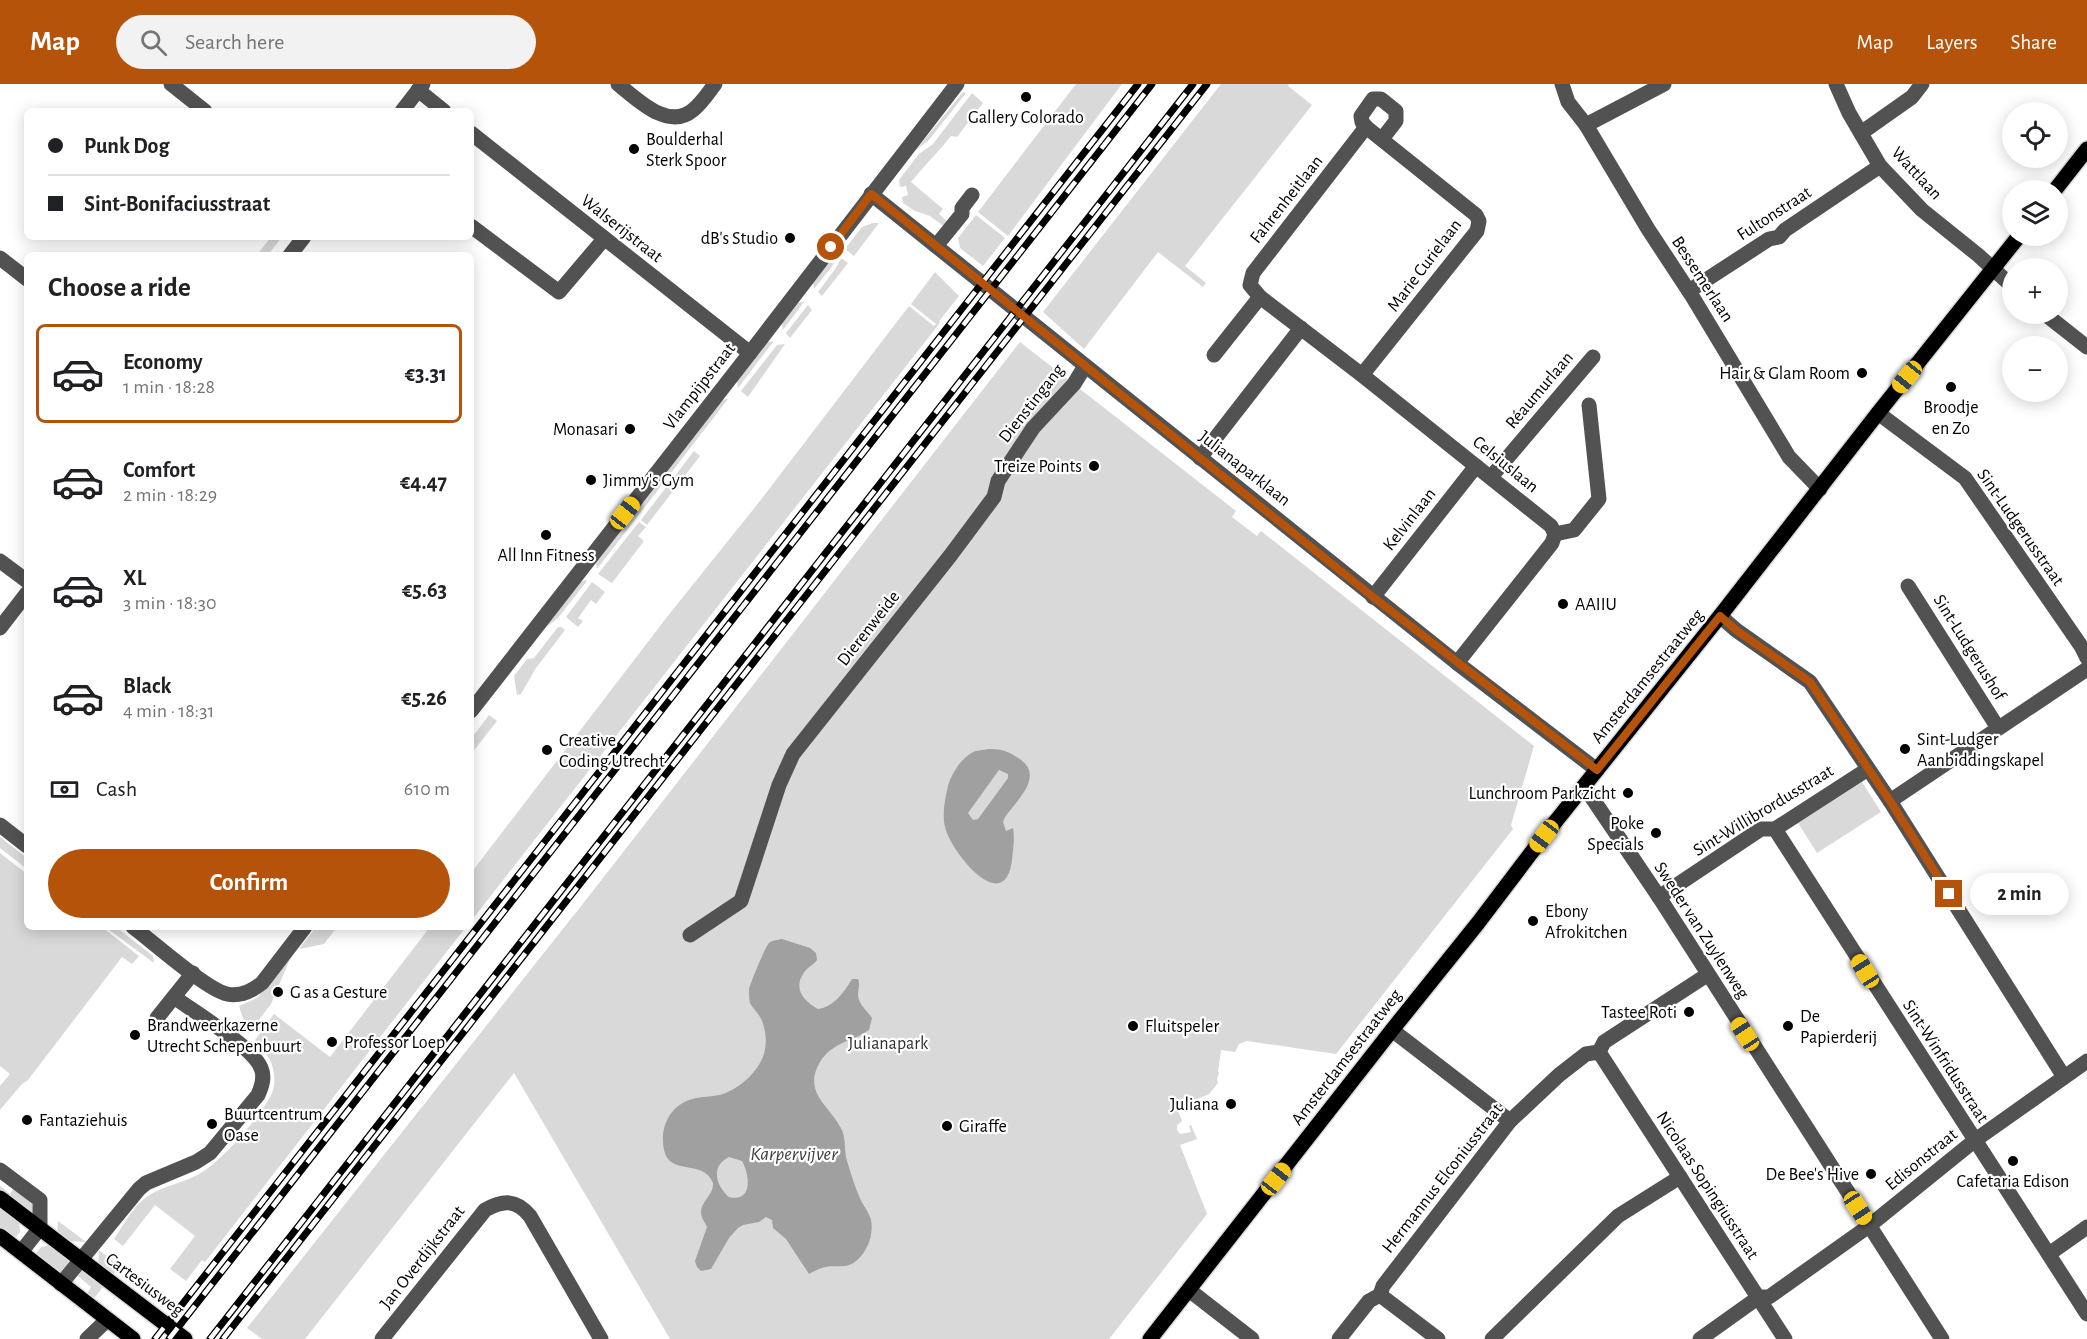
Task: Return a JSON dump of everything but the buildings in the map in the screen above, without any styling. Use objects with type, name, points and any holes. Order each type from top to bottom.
[{"type":"main road","points":[[2063,180],[2087,149]]},
{"type":"main road","name":"Amsterdamsestraatweg","points":[[1150,1339],[2011,246]]},
{"type":"main road","name":"Cartesiusweg","points":[[0,1198],[184,1339]]},
{"type":"main road","points":[[0,1236],[133,1339]]},
{"type":"street","points":[[171,84],[201,108]]},
{"type":"street","points":[[618,84],[659,114],[670,117],[688,114],[695,109],[715,84]]},
{"type":"street","name":"Vlampijpstraat","points":[[474,707],[957,84]]},
{"type":"street","name":"Bessemerlaan","points":[[1562,84],[1568,102],[1586,126],[1789,456],[1820,489]]},
{"type":"street","points":[[1586,126],[1664,84]]},
{"type":"street","name":"Wattlaan","points":[[1836,84],[1849,113],[1880,166],[1922,210],[2002,276]]},
{"type":"street","points":[[1861,133],[1912,97],[1922,84]]},
{"type":"street","points":[[404,108],[420,87],[441,108]]},
{"type":"street","points":[[1366,127],[1361,116],[1373,99],[1382,99],[1396,111],[1396,121],[1382,139]]},
{"type":"street","name":"Marie Curielaan","points":[[1362,375],[1477,231],[1479,221],[1476,215],[1366,127]]},
{"type":"street","name":"Fahrenheitlaan","points":[[1260,297],[1250,285],[1253,273],[1366,127]]},
{"type":"street","name":"Walserijstraat","points":[[474,135],[750,353]]},
{"type":"street","name":"Fultonstraat","points":[[1689,291],[1769,239],[1779,237],[1785,230],[1880,166]]},
{"type":"street","name":"Julianaparklaan","points":[[871,194],[1373,597],[1597,770]]},
{"type":"street","points":[[936,246],[962,214],[962,208],[972,195]]},
{"type":"street","points":[[474,228],[559,292],[604,239]]},
{"type":"street","points":[[292,252],[302,240]]},
{"type":"street","points":[[0,258],[24,277]]},
{"type":"street","points":[[1214,355],[1260,297]]},
{"type":"street","name":"Celsiuslaan","points":[[1260,297],[1491,477],[1551,526],[1555,534]]},
{"type":"street","points":[[2058,324],[2087,347]]},
{"type":"street","points":[[1200,458],[1301,328]]},
{"type":"street","name":"Réaumurlaan","points":[[1491,477],[1593,357]]},
{"type":"street","name":"Dienstingang","points":[[993,497],[998,481],[1033,428],[1074,384],[1085,366]]},
{"type":"street","points":[[1457,663],[1552,543],[1555,534],[1574,530],[1599,499],[1590,405]]},
{"type":"street","name":"Sint-Ludgerusstraat","points":[[1878,413],[1965,478],[2085,649]]},
{"type":"street","name":"Kelvinlaan","points":[[1373,597],[1476,466]]},
{"type":"street","name":"Dierenweide","points":[[690,935],[741,901],[779,785],[793,754],[950,556],[993,497]]},
{"type":"street","points":[[0,561],[24,579]]},
{"type":"street","name":"Sint-Ludgerushof","points":[[1908,586],[1998,728]]},
{"type":"street","points":[[0,628],[24,597]]},
{"type":"street","points":[[1720,616],[1736,630],[1810,682],[1890,801],[2064,1077]]},
{"type":"street","points":[[1890,801],[2087,669]]},
{"type":"street","name":"Sint-Willibrordusstraat","points":[[1659,897],[1761,829],[1775,829],[1868,770]]},
{"type":"street","name":"Sweder van Zuylenweg","points":[[1584,786],[1659,897],[1942,1339]]},
{"type":"street","points":[[0,825],[24,844]]},
{"type":"street","name":"Sint-Winfridusstraat","points":[[1775,829],[2087,1314]]},
{"type":"street","points":[[137,930],[208,984],[230,995],[253,990],[262,983],[303,930]]},
{"type":"street","points":[[157,1018],[193,973]]},
{"type":"street","name":"Hermannus Elconiusstraat","points":[[1339,1339],[1369,1301],[1380,1295],[1383,1286],[1510,1121],[1559,1075],[1586,1054],[1599,1052],[1604,1042],[1707,975]]},
{"type":"street","name":"Cartesiusweg","points":[[61,1284],[139,1189],[210,1153],[258,1095],[263,1083],[262,1069],[245,1047],[174,997]]},
{"type":"street","points":[[1392,1030],[1510,1121]]},
{"type":"street","name":"Nicolaas Sopingiusstraat","points":[[1599,1052],[1785,1339]]},
{"type":"street","name":"Edisonstraat","points":[[1700,1339],[1758,1297],[1769,1297],[1869,1226],[1974,1141],[2087,1061]]},
{"type":"street","points":[[0,1170],[40,1200],[40,1228],[21,1252]]},
{"type":"street","points":[[1492,1339],[1618,1216],[1680,1177]]},
{"type":"street","name":"Jan Overdijkstraat","points":[[391,1336],[485,1210],[504,1203],[514,1203],[530,1216],[602,1339]]},
{"type":"street","points":[[2049,1254],[2087,1227]]},
{"type":"street","points":[[1189,1290],[1252,1339]]},
{"type":"street","points":[[1380,1295],[1438,1339]]},
{"type":"street","points":[[87,1339],[107,1320]]},
{"type":"green space","points":[[1076,84],[1122,84],[1008,236],[978,212]]},
{"type":"green space","points":[[1221,84],[1289,84],[1288,86],[1312,105],[1185,266],[1206,283],[1203,287],[1158,252],[1084,349],[1043,312]]},
{"type":"green space","points":[[963,92],[966,93],[929,140],[916,150]]},
{"type":"green space","points":[[972,93],[983,103],[957,137],[951,136],[911,182],[943,209],[939,214],[950,224],[946,228],[930,216],[915,211],[903,203],[902,197],[908,195],[906,186],[900,187],[899,180],[919,154],[933,144]]},
{"type":"green space","points":[[976,215],[1005,238],[983,266],[960,248],[958,238]]},
{"type":"green space","points":[[879,223],[854,256],[845,249],[862,227]]},
{"type":"green space","points":[[269,240],[280,240],[270,252],[259,252]]},
{"type":"green space","points":[[839,251],[833,265],[814,289],[813,283]]},
{"type":"green space","points":[[841,258],[848,263],[822,296],[818,292]]},
{"type":"green space","points":[[935,272],[959,296],[474,917],[474,869],[909,306],[934,326],[936,324],[911,304]]},
{"type":"green space","points":[[801,302],[804,302],[783,330],[782,323]]},
{"type":"green space","points":[[808,305],[812,310],[790,338],[786,333]]},
{"type":"green space","points":[[773,341],[738,388],[737,381],[767,342]]},
{"type":"green space","name":"Julianapark","points":[[1020,342],[1236,511],[1232,517],[1257,536],[1261,531],[1534,746],[1511,825],[1513,829],[1336,1054],[1247,1041],[1239,1044],[1235,1052],[1221,1050],[1218,1083],[1209,1094],[1177,1108],[1182,1121],[1177,1125],[1177,1130],[1180,1134],[1191,1132],[1189,1126],[1191,1125],[1197,1139],[1180,1145],[1207,1214],[1109,1339],[670,1339],[514,1073],[305,1339],[262,1339],[247,1328],[589,896]]},
{"type":"green space","points":[[785,344],[748,397],[741,391],[777,345]]},
{"type":"green space","points":[[728,399],[597,569],[596,562],[722,400]]},
{"type":"green space","points":[[694,451],[700,456],[647,525],[641,520]]},
{"type":"green space","points":[[639,522],[646,527],[638,536],[644,541],[612,583],[598,574]]},
{"type":"green space","points":[[587,581],[558,618],[545,628],[581,582]]},
{"type":"green space","points":[[592,582],[605,592],[596,604],[591,600],[578,618],[583,621],[578,627],[566,617]]},
{"type":"green space","points":[[558,627],[565,630],[536,668],[521,694],[517,695],[514,676],[527,659],[534,658]]},
{"type":"green space","points":[[489,715],[497,721],[474,750],[474,735]]},
{"type":"green space","points":[[1862,782],[1881,812],[1817,853],[1798,823]]},
{"type":"green space","points":[[0,837],[24,856],[24,867],[0,848]]},
{"type":"green space","points":[[0,853],[24,872],[24,930],[104,930],[139,956],[132,964],[122,957],[28,1080],[0,1110],[0,1086],[10,1074],[0,1066]]},
{"type":"green space","points":[[109,930],[120,930],[153,956],[154,963]]},
{"type":"green space","points":[[314,930],[335,930],[324,944],[299,949]]},
{"type":"green space","points":[[428,930],[464,930],[205,1262],[202,1260],[186,1281],[170,1269],[195,1236],[155,1205],[123,1246],[114,1239],[144,1199],[208,1168],[228,1150],[265,1106],[274,1086],[273,1070],[270,1060],[255,1040],[274,1014],[330,1057]]},
{"type":"green space","points":[[290,959],[271,1004],[248,1034],[239,1006],[257,998]]},
{"type":"green space","points":[[0,1186],[10,1194],[14,1188],[32,1202],[33,1217],[0,1192]]},
{"type":"green space","points":[[0,1204],[19,1220],[20,1232],[13,1241],[0,1230]]},
{"type":"green space","points":[[58,1221],[86,1242],[63,1241],[57,1235]]},
{"type":"green space","points":[[51,1245],[73,1260],[61,1277],[33,1257],[41,1247]]},
{"type":"green space","points":[[99,1250],[119,1266],[111,1277],[98,1268]]},
{"type":"green space","points":[[83,1268],[104,1286],[91,1302],[85,1297],[91,1287],[78,1276]]},
{"type":"water","points":[[987,749],[1002,750],[1013,755],[1021,760],[1030,774],[1026,789],[1003,822],[1006,831],[1013,828],[1014,844],[1007,876],[999,883],[989,882],[967,864],[949,838],[944,822],[946,796],[955,771],[971,753]],"holes":[[[999,770],[1008,774],[1008,778],[978,819],[973,820],[968,813]]]},
{"type":"water","name":"Karpervijver","points":[[782,939],[810,948],[816,953],[817,960],[802,976],[799,987],[807,1002],[818,1009],[824,1008],[838,998],[852,979],[858,979],[859,1000],[872,1018],[869,1030],[836,1046],[825,1055],[815,1073],[814,1082],[820,1098],[842,1130],[846,1157],[853,1179],[871,1220],[869,1243],[853,1263],[845,1266],[824,1267],[809,1274],[786,1239],[773,1228],[772,1220],[766,1217],[759,1222],[738,1228],[729,1238],[711,1269],[701,1271],[695,1261],[707,1227],[701,1212],[712,1191],[713,1183],[702,1171],[680,1166],[667,1158],[663,1132],[669,1117],[680,1105],[696,1098],[720,1095],[730,1091],[750,1077],[760,1064],[765,1049],[765,1031],[750,1003],[749,989],[767,945],[772,941]],"holes":[[[729,1157],[742,1161],[748,1180],[746,1192],[737,1198],[729,1197],[718,1182],[717,1171],[723,1161]]]},
{"type":"railway","points":[[155,1339],[1138,84]]},
{"type":"railway","points":[[169,1339],[1152,84]]},
{"type":"railway","points":[[210,1339],[1193,84]]},
{"type":"railway","points":[[223,1339],[1207,84]]},
{"type":"place","name":"Gallery Colorado","points":[[1026,97]]},
{"type":"place","name":"Boulderhal Sterk Spoor","points":[[634,149]]},
{"type":"place","name":"dB's Studio","points":[[790,238]]},
{"type":"place","name":"Hair & Glam Room","points":[[1862,373]]},
{"type":"place","name":"Broodje en Zo","points":[[1951,387]]},
{"type":"place","name":"Monasari","points":[[630,429]]},
{"type":"place","name":"Treize Points","points":[[1094,466]]},
{"type":"place","name":"Jimmy's Gym","points":[[591,480]]},
{"type":"place","name":"All Inn Fitness","points":[[546,535]]},
{"type":"place","name":"AAIIU","points":[[1563,604]]},
{"type":"place","name":"Sint-Ludger Aanbiddingskapel","points":[[1905,749]]},
{"type":"place","name":"Creative Coding Utrecht","points":[[547,750]]},
{"type":"place","name":"Lunchroom Parkzicht","points":[[1628,793]]},
{"type":"place","name":"Poke Specials","points":[[1656,833]]},
{"type":"place","name":"Ebony Afrokitchen","points":[[1533,921]]},
{"type":"place","name":"G as a Gesture","points":[[278,992]]},
{"type":"place","name":"Tastee Roti","points":[[1689,1012]]},
{"type":"place","name":"Fluitspeler","points":[[1133,1026]]},
{"type":"place","name":"De Papierderij","points":[[1788,1026]]},
{"type":"place","name":"Brandweerkazerne Utrecht Schepenbuurt","points":[[135,1035]]},
{"type":"place","name":"Professor Loep","points":[[332,1042]]},
{"type":"place","name":"Juliana","points":[[1231,1104]]},
{"type":"place","name":"Fantaziehuis","points":[[27,1120]]},
{"type":"place","name":"Buurtcentrum Oase","points":[[212,1124]]},
{"type":"place","name":"Giraffe","points":[[947,1126]]},
{"type":"place","name":"Cafetaria Edison","points":[[2013,1161]]},
{"type":"place","name":"De Bee's Hive","points":[[1871,1174]]},
{"type":"route","points":[[831,247],[871,194],[1373,597],[1597,770],[1720,616],[1736,630],[1810,682],[1949,894]]}]
